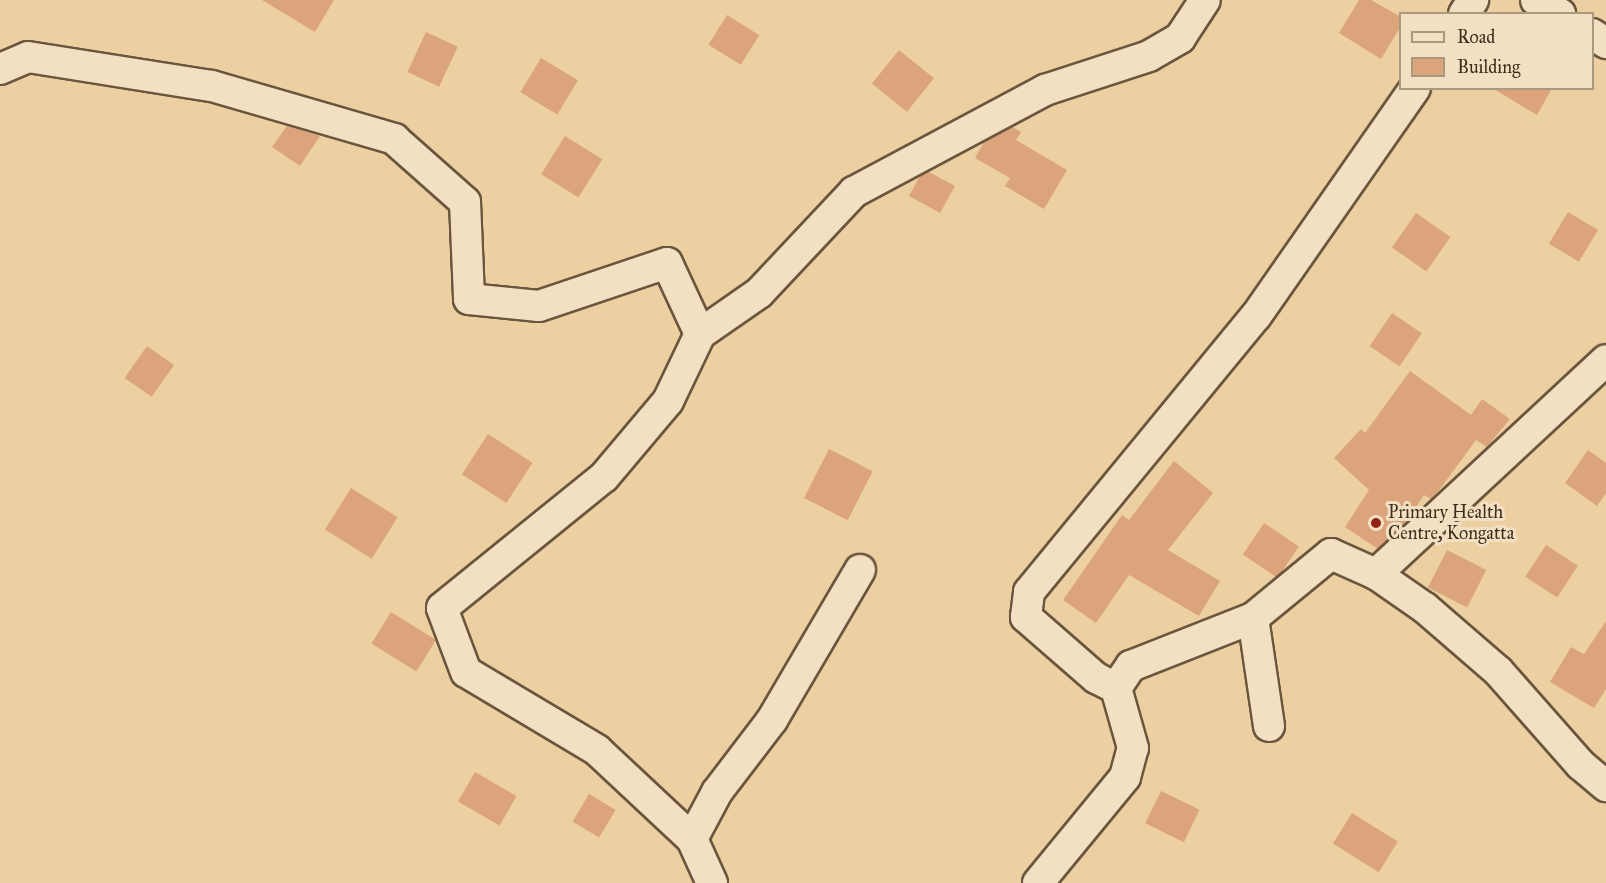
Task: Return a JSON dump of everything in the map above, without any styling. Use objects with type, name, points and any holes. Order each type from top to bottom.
[{"type":"street","points":[[712,883],[692,839],[597,750],[466,672],[442,608],[604,477],[668,401],[700,334],[759,293],[854,192],[1045,90],[1149,56],[1180,38],[1205,0]]},
{"type":"street","points":[[1536,0],[1557,12]]},
{"type":"street","points":[[0,69],[28,57],[212,86],[394,139],[465,202],[469,300],[539,306],[667,263],[700,334]]},
{"type":"street","points":[[1038,883],[1125,777],[1133,748],[1116,688],[1096,678],[1026,617],[1029,592],[1256,316],[1414,90]]},
{"type":"street","points":[[1376,574],[1606,360]]},
{"type":"street","points":[[1116,688],[1131,666],[1253,618],[1331,554],[1376,574],[1498,671],[1581,765],[1606,786]]},
{"type":"street","points":[[692,839],[717,792],[778,711],[861,570]]},
{"type":"street","points":[[1253,618],[1269,726]]},
{"type":"building","points":[[262,0],[334,0],[315,32]]},
{"type":"building","points":[[1359,0],[1371,0],[1399,16],[1399,29],[1381,59],[1339,33]]},
{"type":"building","points":[[727,15],[759,35],[741,65],[708,45]]},
{"type":"building","points":[[426,32],[458,47],[439,87],[407,72]]},
{"type":"building","points":[[899,50],[934,78],[907,112],[872,83]]},
{"type":"building","points":[[541,58],[578,80],[557,114],[520,92]]},
{"type":"building","points":[[1495,90],[1551,90],[1537,115]]},
{"type":"building","points":[[287,126],[320,136],[300,166],[272,147]]},
{"type":"building","points":[[1012,127],[1021,132],[1016,140],[1067,170],[1044,209],[1005,186],[1010,178],[975,158],[984,142]]},
{"type":"building","points":[[565,136],[602,159],[578,197],[541,174]]},
{"type":"building","points":[[929,172],[955,186],[940,213],[909,196],[920,176]]},
{"type":"building","points":[[1568,212],[1598,230],[1579,262],[1549,244]]},
{"type":"building","points":[[1416,213],[1450,237],[1426,271],[1392,247]]},
{"type":"building","points":[[1392,313],[1422,333],[1399,366],[1370,346]]},
{"type":"building","points":[[147,346],[174,365],[152,397],[125,378]]},
{"type":"building","points":[[1410,371],[1471,415],[1482,399],[1510,419],[1487,447],[1476,440],[1437,493],[1431,499],[1424,495],[1405,524],[1378,549],[1345,527],[1369,490],[1334,458],[1361,429],[1365,433]]},
{"type":"building","points":[[488,434],[532,463],[506,503],[462,474]]},
{"type":"building","points":[[829,449],[873,471],[848,520],[804,498]]},
{"type":"building","points":[[1588,450],[1606,463],[1606,493],[1597,506],[1565,483]]},
{"type":"building","points":[[1174,461],[1213,493],[1168,550],[1220,581],[1199,616],[1129,575],[1096,623],[1063,600],[1122,515],[1129,520]]},
{"type":"building","points":[[351,488],[398,517],[372,559],[325,530]]},
{"type":"building","points":[[1264,523],[1299,546],[1278,578],[1243,555]]},
{"type":"building","points":[[1546,545],[1578,566],[1557,598],[1525,577]]},
{"type":"building","points":[[1447,550],[1486,570],[1467,607],[1428,587]]},
{"type":"building","points":[[391,612],[436,640],[416,671],[371,643]]},
{"type":"building","points":[[1606,621],[1606,689],[1594,708],[1550,682],[1571,647],[1584,654]]},
{"type":"building","points":[[475,772],[517,796],[500,825],[458,801]]},
{"type":"building","points":[[1161,791],[1200,810],[1184,842],[1145,823]]},
{"type":"building","points":[[589,794],[616,810],[599,837],[573,821]]},
{"type":"building","points":[[1352,813],[1398,842],[1379,872],[1333,844]]},
{"type":"place","name":"Primary Health Centre, Kongatta","points":[[1376,523]]}]
